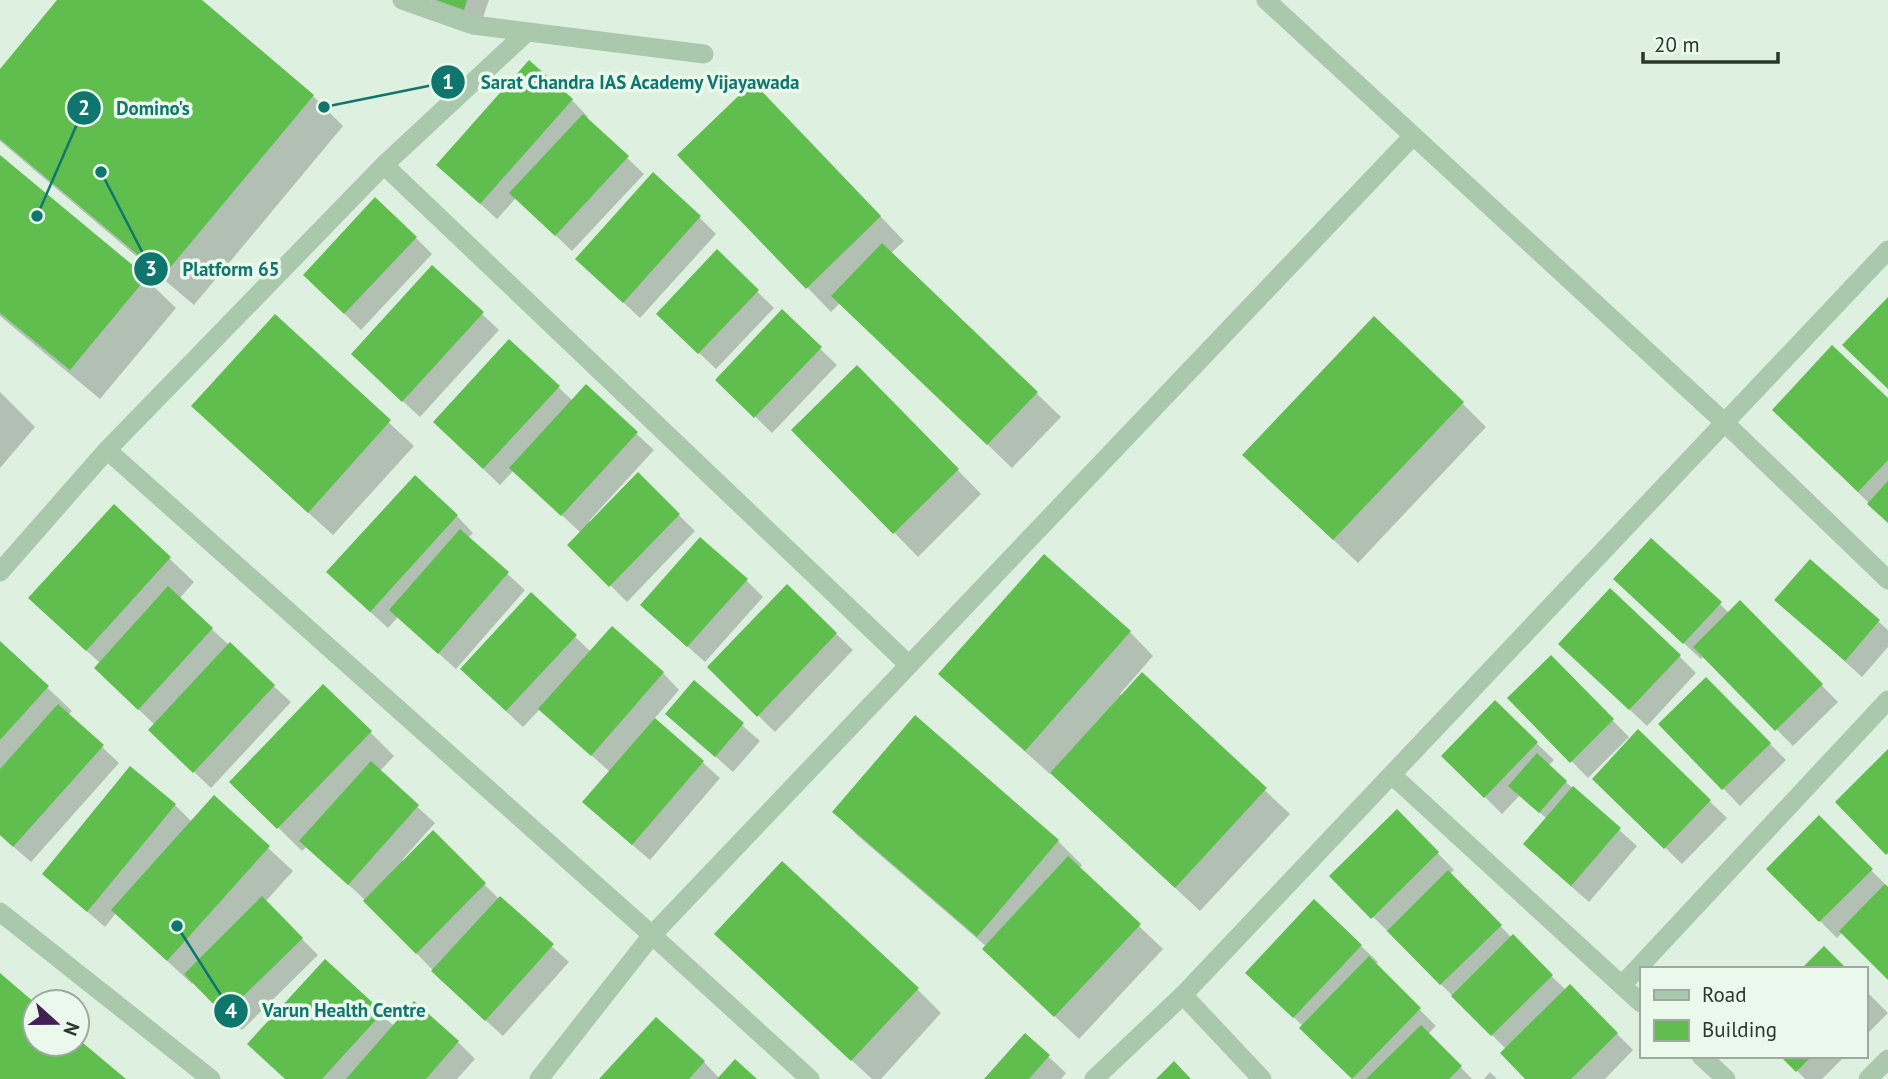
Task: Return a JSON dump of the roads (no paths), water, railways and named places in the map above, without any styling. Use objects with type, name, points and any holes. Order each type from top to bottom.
[{"type":"street","points":[[402,0],[473,25],[705,54]]},
{"type":"street","points":[[1266,0],[1725,423],[1888,580]]},
{"type":"street","points":[[0,572],[107,450],[384,164],[527,32]]},
{"type":"street","points":[[539,1079],[652,935],[1413,136]]},
{"type":"street","points":[[384,164],[909,665]]},
{"type":"street","points":[[1094,1079],[1183,995],[1888,250]]},
{"type":"street","points":[[107,450],[810,1079]]},
{"type":"street","points":[[1622,985],[1888,700]]},
{"type":"street","points":[[1392,775],[1640,1002]]},
{"type":"street","points":[[0,912],[211,1079]]},
{"type":"street","points":[[1183,995],[1262,1079]]},
{"type":"street","points":[[1703,1058],[1726,1079]]},
{"type":"street","points":[[1868,1079],[1888,1059]]},
{"type":"place","name":"Sarat Chandra IAS Academy Vijayawada","points":[[324,107]]},
{"type":"place","name":"Platform 65","points":[[101,172]]},
{"type":"place","name":"Domino's","points":[[37,216]]},
{"type":"place","name":"Varun Health Centre","points":[[177,926]]}]
